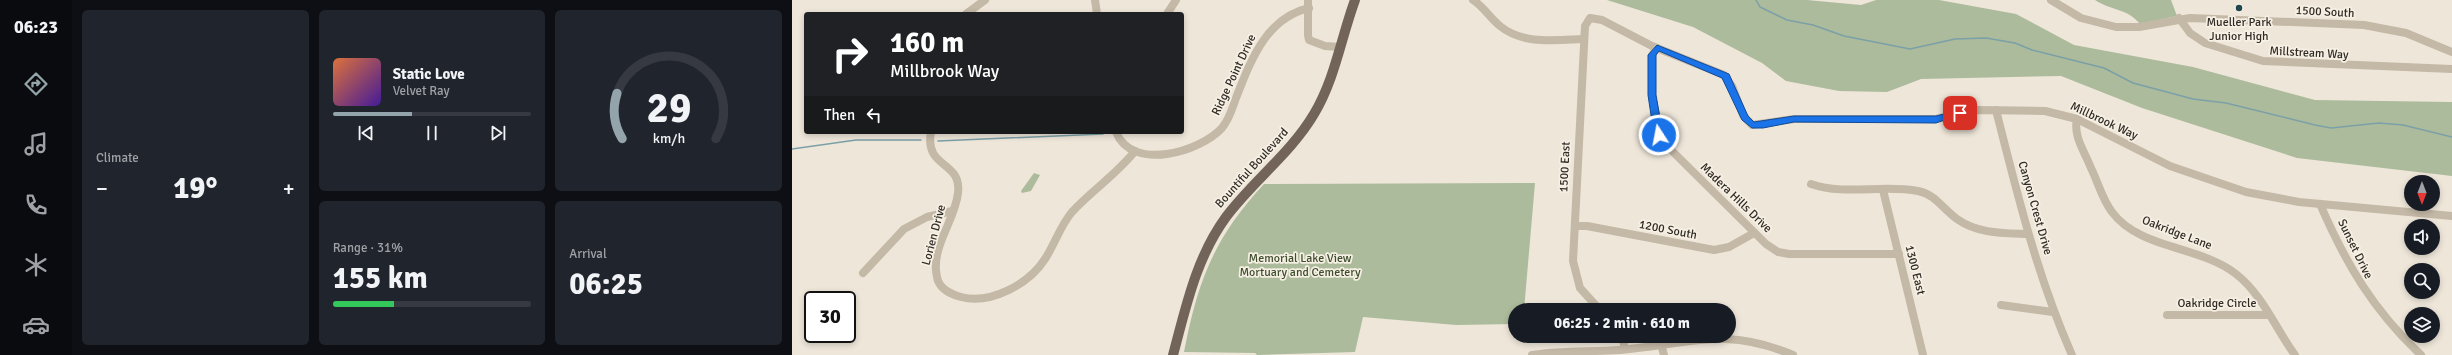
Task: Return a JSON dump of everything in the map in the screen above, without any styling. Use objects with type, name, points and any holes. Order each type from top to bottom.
[{"type":"main road","name":"Bountiful Boulevard","points":[[1173,355],[1193,280],[1206,247],[1232,208],[1287,149],[1311,119],[1326,90],[1355,0]]},
{"type":"street","points":[[969,12],[985,0]]},
{"type":"street","points":[[1094,0],[1097,12]]},
{"type":"street","points":[[1168,12],[1176,0]]},
{"type":"street","points":[[1308,0],[1309,8],[1306,33],[1309,38],[1319,46],[1340,47]]},
{"type":"street","points":[[1472,0],[1486,8],[1502,28],[1517,36],[1534,39],[1584,39]]},
{"type":"street","name":"1500 South","points":[[2051,0],[2075,16],[2098,24],[2122,27],[2141,26],[2179,18],[2364,25],[2406,33],[2452,52]]},
{"type":"street","name":"Ridge Point Drive","points":[[1136,151],[1153,154],[1175,152],[1193,147],[1217,133],[1231,116],[1236,99],[1269,30],[1289,13],[1309,8]]},
{"type":"street","name":"1500 East","points":[[1590,18],[1585,24],[1584,39],[1574,274],[1582,293],[1593,303]]},
{"type":"street","name":"Millbrook Way","points":[[1590,18],[1602,20],[1657,48],[1726,76],[1745,118],[1752,125],[1763,125],[1794,119],[1936,120],[1968,111],[2045,111],[2077,120],[2182,171],[2253,193],[2320,204],[2452,216]]},
{"type":"street","name":"Millstream Way","points":[[2179,18],[2190,33],[2205,43],[2263,62],[2452,69]]},
{"type":"street","name":"Madera Hills Drive","points":[[1657,48],[1652,55],[1652,95],[1661,140],[1769,247],[1789,254],[1899,254]]},
{"type":"street","name":"Canyon Crest Drive","points":[[1996,110],[2028,234],[2053,312],[2072,355]]},
{"type":"street","name":"Oakridge Lane","points":[[2077,120],[2077,133],[2108,205],[2116,216],[2134,230],[2202,255],[2230,269],[2250,288],[2295,355]]},
{"type":"street","name":"Lorien Drive","points":[[931,134],[928,145],[931,154],[952,170],[958,180],[958,194],[937,263],[936,272],[938,283],[945,291],[961,297],[982,297],[999,293],[1022,282],[1039,267],[1047,256],[1058,231],[1068,218],[1115,175],[1136,151]]},
{"type":"street","points":[[1117,134],[1124,144],[1136,151]]},
{"type":"street","points":[[1811,184],[1836,190],[1923,192],[1933,197],[1956,218],[1974,228],[1993,232],[2028,234]]},
{"type":"street","name":"1300 East","points":[[1883,190],[1923,355]]},
{"type":"street","name":"Sunset Drive","points":[[2320,204],[2346,263],[2364,294],[2390,325],[2421,355]]},
{"type":"street","points":[[863,273],[876,263],[892,240],[908,226],[929,216],[952,211]]},
{"type":"street","name":"1200 South","points":[[1575,226],[1587,226],[1708,249],[1729,247],[1754,233]]},
{"type":"street","points":[[2001,305],[2053,312]]},
{"type":"street","name":"Oakridge Circle","points":[[2167,315],[2267,315]]},
{"type":"street","points":[[1532,355],[1625,349],[1700,338],[1729,337],[1763,343],[1793,355]]},
{"type":"street","points":[[1624,343],[1625,349]]},
{"type":"street","points":[[1661,344],[1664,355]]},
{"type":"green space","points":[[1607,0],[1807,0],[1861,5],[1876,0],[1939,0],[2016,14],[2074,45],[2193,67],[2315,100],[2452,102],[2452,176],[2297,158],[2142,108],[2061,76],[1921,79],[1887,92],[1839,91],[1786,81],[1762,63],[1693,27]]},
{"type":"green space","points":[[2095,0],[2171,0],[2177,16],[2140,24],[2125,12],[2101,4]]},
{"type":"green space","points":[[1034,173],[1040,175],[1031,191],[1022,193],[1021,191]]},
{"type":"green space","name":"Memorial Lake View Mortuary and Cemetery","points":[[1535,183],[1525,303],[1508,303],[1508,324],[1456,325],[1363,317],[1355,352],[1257,355],[1255,353],[1184,352],[1195,303],[1210,261],[1232,223],[1264,184]]},
{"type":"waterway","points":[[1756,0],[1760,7],[1787,20],[1813,25],[1844,36],[1910,49],[1955,39],[1986,38],[2015,43],[2032,50],[2104,68],[2133,83],[2193,99],[2226,103],[2315,125],[2331,128],[2379,123],[2403,125],[2452,137]]},
{"type":"waterway","points":[[938,141],[1103,134]]},
{"type":"waterway","points":[[792,149],[856,140],[921,140]]},
{"type":"place","name":"Mueller Park Junior High","points":[[2239,8]]},
{"type":"route","points":[[1659,135],[1652,95],[1652,55],[1657,48],[1726,76],[1745,118],[1752,125],[1758,126],[1794,119],[1936,120],[1960,113]]}]
